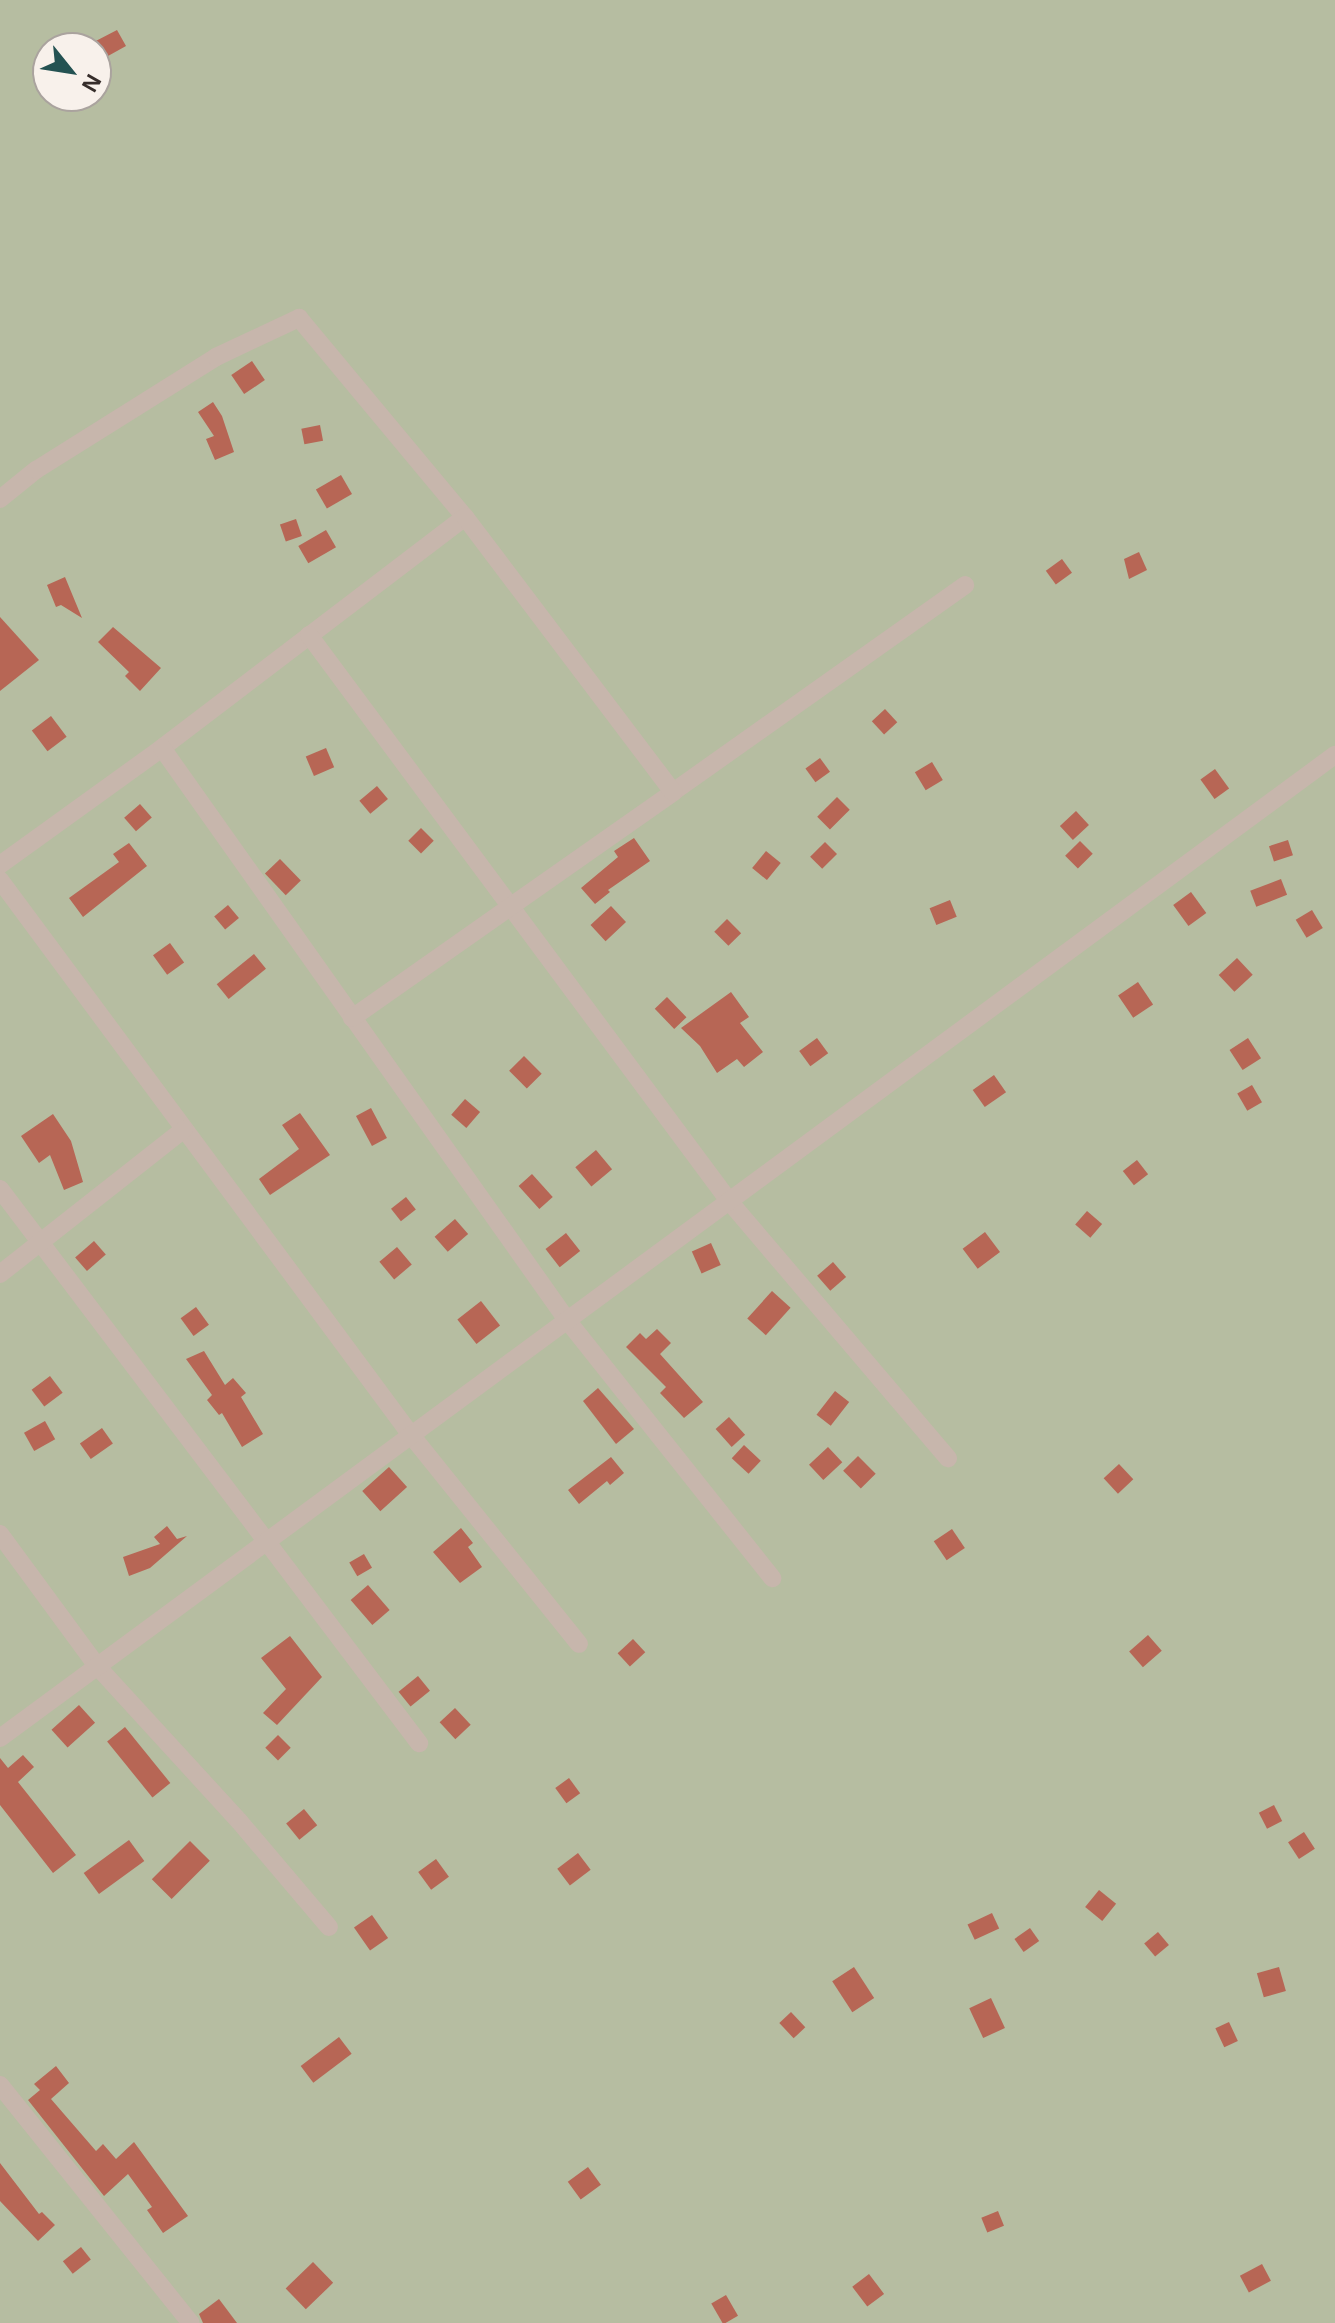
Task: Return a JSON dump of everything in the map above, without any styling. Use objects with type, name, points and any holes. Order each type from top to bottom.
[{"type":"street","points":[[0,499],[36,470],[216,357],[299,318],[465,517],[673,792]]},
{"type":"street","points":[[0,865],[162,748],[465,517]]},
{"type":"street","points":[[352,1018],[965,585]]},
{"type":"street","points":[[309,635],[729,1201],[948,1458]]},
{"type":"street","points":[[162,748],[567,1320],[772,1578]]},
{"type":"street","points":[[0,1738],[1335,755]]},
{"type":"street","points":[[0,880],[411,1435],[579,1644]]},
{"type":"street","points":[[0,1274],[184,1129]]},
{"type":"street","points":[[0,1189],[419,1743]]},
{"type":"street","points":[[0,1534],[97,1666],[239,1821],[329,1927]]},
{"type":"street","points":[[0,2085],[191,2323]]},
{"type":"green space","points":[[0,0],[1335,0],[1335,2323],[0,2323]]},
{"type":"building","points":[[117,30],[126,46],[112,54],[112,33]]},
{"type":"building","points":[[252,361],[265,380],[244,394],[231,375]]},
{"type":"building","points":[[213,402],[222,416],[234,452],[215,460],[206,439],[214,436],[198,412]]},
{"type":"building","points":[[320,425],[323,441],[304,444],[301,429]]},
{"type":"building","points":[[341,475],[352,494],[327,509],[316,490]]},
{"type":"building","points":[[296,519],[302,536],[286,542],[280,525]]},
{"type":"building","points":[[326,530],[336,547],[308,563],[298,546]]},
{"type":"building","points":[[1139,552],[1147,570],[1129,579],[1124,559]]},
{"type":"building","points":[[1062,559],[1072,573],[1056,585],[1046,571]]},
{"type":"building","points":[[65,577],[82,618],[61,605],[56,607],[47,585]]},
{"type":"building","points":[[0,617],[39,660],[0,691]]},
{"type":"building","points":[[113,627],[161,668],[140,691],[125,676],[129,672],[98,642]]},
{"type":"building","points":[[885,709],[897,722],[884,734],[872,721]]},
{"type":"building","points":[[51,716],[67,737],[47,751],[32,730]]},
{"type":"building","points":[[326,748],[334,767],[314,776],[306,757]]},
{"type":"building","points":[[820,758],[830,772],[815,782],[805,769]]},
{"type":"building","points":[[932,762],[943,780],[926,790],[915,772]]},
{"type":"building","points":[[1215,769],[1229,788],[1215,799],[1200,780]]},
{"type":"building","points":[[377,786],[388,799],[370,814],[359,801]]},
{"type":"building","points":[[837,797],[850,810],[830,830],[817,817]]},
{"type":"building","points":[[140,804],[152,818],[136,831],[124,818]]},
{"type":"building","points":[[1076,811],[1089,825],[1073,840],[1060,826]]},
{"type":"building","points":[[421,828],[434,841],[421,853],[408,841]]},
{"type":"building","points":[[634,838],[650,861],[608,890],[610,892],[595,904],[581,888],[618,857],[614,851]]},
{"type":"building","points":[[1288,840],[1293,855],[1274,861],[1269,846]]},
{"type":"building","points":[[1080,841],[1093,854],[1078,869],[1065,856]]},
{"type":"building","points":[[825,842],[837,854],[822,869],[810,857]]},
{"type":"building","points":[[129,843],[147,866],[83,917],[69,898],[119,862],[113,854]]},
{"type":"building","points":[[766,851],[781,863],[767,880],[752,868]]},
{"type":"building","points":[[280,859],[301,881],[286,895],[265,874]]},
{"type":"building","points":[[1281,879],[1287,895],[1256,907],[1250,891]]},
{"type":"building","points":[[1191,892],[1206,913],[1188,926],[1173,905]]},
{"type":"building","points":[[950,900],[957,917],[936,925],[930,908]]},
{"type":"building","points":[[228,905],[239,918],[225,930],[214,917]]},
{"type":"building","points":[[611,906],[626,922],[606,941],[591,925]]},
{"type":"building","points":[[1312,910],[1323,928],[1307,938],[1296,920]]},
{"type":"building","points":[[727,919],[741,933],[728,946],[714,932]]},
{"type":"building","points":[[170,943],[184,962],[167,975],[153,955]]},
{"type":"building","points":[[254,954],[266,969],[229,999],[217,984]]},
{"type":"building","points":[[1237,958],[1253,975],[1234,992],[1219,975]]},
{"type":"building","points":[[1138,982],[1153,1004],[1133,1018],[1118,995]]},
{"type":"building","points":[[731,992],[749,1017],[740,1023],[763,1052],[744,1067],[737,1059],[717,1073],[700,1046],[681,1028]]},
{"type":"building","points":[[667,997],[686,1017],[674,1029],[655,1009]]},
{"type":"building","points":[[817,1038],[828,1053],[810,1066],[799,1051]]},
{"type":"building","points":[[1248,1038],[1261,1058],[1243,1070],[1230,1050]]},
{"type":"building","points":[[524,1056],[542,1074],[527,1089],[509,1071]]},
{"type":"building","points":[[994,1075],[1006,1092],[985,1107],[973,1090]]},
{"type":"building","points":[[1252,1085],[1262,1102],[1247,1111],[1237,1094]]},
{"type":"building","points":[[465,1099],[480,1112],[466,1128],[451,1115]]},
{"type":"building","points":[[371,1108],[387,1138],[372,1146],[356,1116]]},
{"type":"building","points":[[300,1113],[330,1155],[270,1195],[259,1179],[299,1149],[282,1125]]},
{"type":"building","points":[[53,1114],[71,1141],[83,1182],[64,1190],[50,1155],[39,1163],[21,1136]]},
{"type":"building","points":[[596,1150],[612,1169],[591,1187],[575,1167]]},
{"type":"building","points":[[1137,1160],[1148,1174],[1134,1185],[1123,1171]]},
{"type":"building","points":[[532,1174],[553,1197],[539,1209],[519,1186]]},
{"type":"building","points":[[406,1197],[416,1210],[401,1221],[391,1209]]},
{"type":"building","points":[[1087,1211],[1102,1224],[1090,1238],[1075,1225]]},
{"type":"building","points":[[455,1219],[468,1234],[448,1252],[435,1237]]},
{"type":"building","points":[[985,1232],[1000,1252],[978,1269],[963,1249]]},
{"type":"building","points":[[566,1233],[580,1251],[560,1267],[546,1249]]},
{"type":"building","points":[[94,1241],[106,1255],[87,1271],[75,1257]]},
{"type":"building","points":[[711,1243],[721,1265],[702,1273],[692,1252]]},
{"type":"building","points":[[397,1247],[412,1265],[394,1279],[379,1262]]},
{"type":"building","points":[[833,1262],[846,1277],[830,1291],[817,1276]]},
{"type":"building","points":[[772,1291],[791,1308],[766,1335],[747,1318]]},
{"type":"building","points":[[481,1301],[500,1325],[476,1344],[457,1319]]},
{"type":"building","points":[[196,1307],[209,1325],[194,1336],[181,1318]]},
{"type":"building","points":[[657,1329],[671,1343],[660,1354],[703,1402],[684,1418],[660,1393],[666,1387],[626,1347],[640,1333],[646,1339]]},
{"type":"building","points":[[204,1351],[225,1385],[233,1378],[246,1393],[241,1397],[263,1434],[242,1447],[222,1413],[219,1415],[207,1400],[212,1395],[186,1359]]},
{"type":"building","points":[[50,1376],[63,1393],[44,1407],[32,1390]]},
{"type":"building","points":[[598,1388],[634,1429],[616,1444],[583,1401]]},
{"type":"building","points":[[835,1391],[849,1402],[831,1426],[817,1415]]},
{"type":"building","points":[[729,1417],[745,1435],[732,1447],[716,1429]]},
{"type":"building","points":[[45,1421],[55,1439],[34,1451],[24,1433]]},
{"type":"building","points":[[102,1428],[113,1444],[91,1459],[80,1443]]},
{"type":"building","points":[[744,1445],[761,1461],[749,1474],[732,1458]]},
{"type":"building","points":[[828,1447],[842,1462],[823,1480],[809,1465]]},
{"type":"building","points":[[858,1456],[876,1474],[861,1489],[843,1471]]},
{"type":"building","points":[[611,1457],[624,1473],[610,1485],[607,1481],[579,1504],[568,1490]]},
{"type":"building","points":[[1119,1464],[1133,1479],[1118,1494],[1104,1478]]},
{"type":"building","points":[[389,1467],[407,1487],[380,1511],[362,1491]]},
{"type":"building","points":[[167,1526],[177,1539],[187,1536],[150,1568],[129,1576],[123,1557],[160,1544],[154,1537]]},
{"type":"building","points":[[461,1528],[473,1543],[468,1547],[482,1567],[460,1583],[433,1552]]},
{"type":"building","points":[[952,1529],[965,1548],[947,1560],[934,1541]]},
{"type":"building","points":[[364,1554],[372,1568],[357,1576],[349,1562]]},
{"type":"building","points":[[368,1585],[390,1610],[372,1625],[351,1600]]},
{"type":"building","points":[[1148,1635],[1162,1651],[1143,1667],[1129,1651]]},
{"type":"building","points":[[290,1636],[322,1677],[277,1725],[263,1713],[286,1689],[261,1658]]},
{"type":"building","points":[[633,1639],[645,1652],[630,1666],[618,1653]]},
{"type":"building","points":[[418,1676],[430,1691],[411,1706],[399,1692]]},
{"type":"building","points":[[79,1705],[95,1723],[68,1748],[52,1730]]},
{"type":"building","points":[[455,1708],[471,1725],[455,1739],[440,1722]]},
{"type":"building","points":[[125,1727],[170,1783],[152,1797],[107,1741]]},
{"type":"building","points":[[278,1735],[291,1748],[278,1760],[265,1748]]},
{"type":"building","points":[[23,1755],[34,1767],[18,1782],[76,1855],[53,1873],[0,1805],[0,1758],[8,1768]]},
{"type":"building","points":[[569,1778],[580,1793],[566,1803],[555,1788]]},
{"type":"building","points":[[1274,1805],[1282,1821],[1267,1829],[1259,1813]]},
{"type":"building","points":[[304,1809],[317,1825],[299,1840],[286,1823]]},
{"type":"building","points":[[1304,1832],[1315,1849],[1299,1859],[1288,1842]]},
{"type":"building","points":[[129,1840],[144,1861],[99,1894],[84,1873]]},
{"type":"building","points":[[190,1841],[210,1861],[172,1899],[152,1879]]},
{"type":"building","points":[[578,1853],[591,1870],[570,1885],[557,1869]]},
{"type":"building","points":[[436,1859],[449,1877],[431,1890],[418,1872]]},
{"type":"building","points":[[1099,1890],[1116,1904],[1102,1921],[1085,1907]]},
{"type":"building","points":[[992,1913],[999,1928],[975,1940],[968,1924]]},
{"type":"building","points":[[372,1915],[388,1938],[370,1951],[354,1928]]},
{"type":"building","points":[[1030,1928],[1039,1941],[1024,1952],[1014,1939]]},
{"type":"building","points":[[1158,1932],[1169,1945],[1155,1957],[1144,1944]]},
{"type":"building","points":[[854,1967],[874,1998],[852,2012],[832,1981]]},
{"type":"building","points":[[1279,1967],[1286,1991],[1264,1997],[1257,1973]]},
{"type":"building","points":[[991,1998],[1005,2028],[983,2038],[969,2008]]},
{"type":"building","points":[[791,2012],[805,2027],[794,2038],[779,2023]]},
{"type":"building","points":[[1229,2022],[1238,2041],[1224,2047],[1215,2028]]},
{"type":"building","points":[[339,2037],[352,2054],[313,2083],[301,2066]]},
{"type":"building","points":[[56,2066],[69,2083],[51,2099],[96,2151],[103,2144],[116,2159],[134,2142],[188,2216],[163,2233],[147,2210],[152,2207],[128,2174],[104,2196],[28,2100],[40,2090],[34,2084]]},
{"type":"building","points":[[0,2163],[39,2214],[42,2212],[55,2225],[38,2241],[0,2201]]},
{"type":"building","points":[[588,2167],[601,2185],[581,2199],[568,2182]]},
{"type":"building","points":[[998,2211],[1004,2226],[987,2233],[981,2218]]},
{"type":"building","points":[[81,2247],[91,2260],[73,2274],[63,2261]]},
{"type":"building","points":[[313,2262],[333,2283],[306,2309],[286,2288]]},
{"type":"building","points":[[1262,2264],[1271,2281],[1249,2293],[1240,2276]]},
{"type":"building","points":[[869,2274],[884,2294],[867,2307],[852,2287]]},
{"type":"building","points":[[726,2295],[738,2316],[723,2323],[711,2304]]},
{"type":"building","points":[[219,2299],[237,2323],[203,2323],[199,2314]]}]
